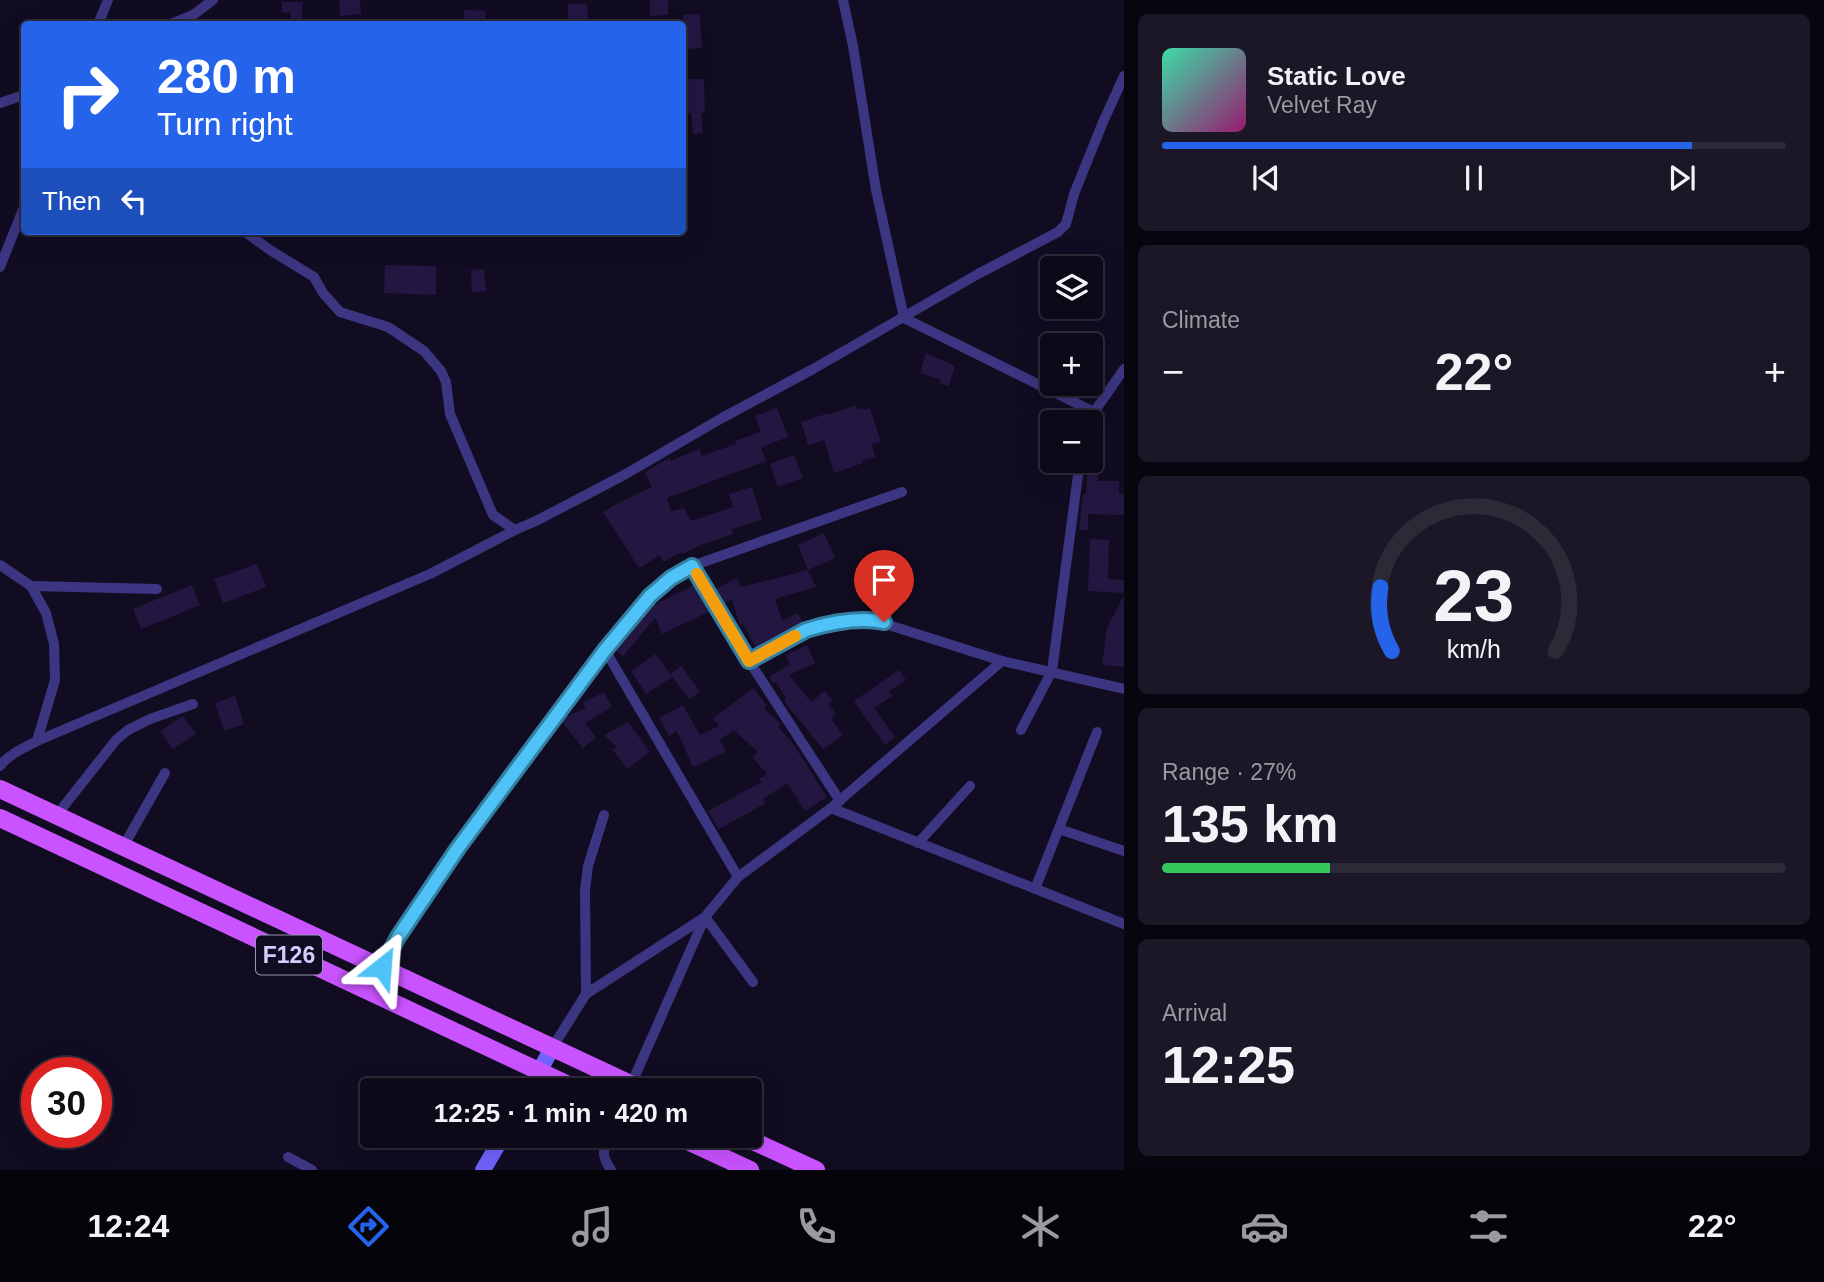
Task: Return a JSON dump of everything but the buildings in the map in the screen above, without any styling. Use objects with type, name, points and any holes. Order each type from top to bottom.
[{"type":"main road","name":"F126","points":[[0,789],[616,1078]]},
{"type":"main road","name":"F126","points":[[0,818],[553,1078]]},
{"type":"main road","points":[[762,1145],[816,1170]]},
{"type":"main road","points":[[703,1148],[750,1170]]},
{"type":"street","points":[[100,21],[108,0]]},
{"type":"street","points":[[180,21],[213,0]]},
{"type":"street","points":[[843,0],[876,190],[904,318]]},
{"type":"street","points":[[0,766],[16,752],[37,741],[430,574],[536,521],[624,475],[978,274],[1058,232],[1066,224],[1074,194],[1124,76]]},
{"type":"street","points":[[0,103],[21,97]]},
{"type":"street","points":[[0,267],[21,214]]},
{"type":"street","points":[[249,235],[314,276],[323,293],[340,312],[388,327],[424,351],[441,371],[446,382],[450,414],[494,515],[514,530]]},
{"type":"street","points":[[904,318],[1090,410]]},
{"type":"street","points":[[1095,410],[1124,369]]},
{"type":"street","points":[[1021,730],[1052,671],[1079,473]]},
{"type":"street","points":[[382,967],[398,937],[458,848],[605,650],[650,596],[671,578],[692,566],[902,492]]},
{"type":"street","points":[[0,565],[31,586],[46,613],[54,644],[55,680],[37,741]]},
{"type":"street","points":[[692,566],[749,661],[840,801]]},
{"type":"street","points":[[31,586],[157,589]]},
{"type":"street","points":[[749,661],[806,630],[863,620],[884,622],[1002,661],[1124,689]]},
{"type":"street","points":[[605,650],[738,877]]},
{"type":"street","points":[[641,1078],[705,918],[738,877],[840,801],[1002,661]]},
{"type":"street","points":[[56,816],[116,740],[128,730],[193,704]]},
{"type":"street","points":[[1035,889],[1097,732]]},
{"type":"street","points":[[123,847],[165,774]]},
{"type":"street","points":[[918,843],[970,786]]},
{"type":"street","points":[[831,808],[1124,925]]},
{"type":"street","points":[[586,994],[584,890],[588,866],[604,815]]},
{"type":"street","points":[[1059,829],[1124,851]]},
{"type":"street","points":[[536,1078],[551,1048],[586,994],[705,918]]},
{"type":"street","points":[[705,918],[753,982]]},
{"type":"street","points":[[483,1170],[496,1148]]},
{"type":"street","points":[[604,1148],[603,1157],[611,1170]]},
{"type":"street","points":[[288,1157],[312,1170]]},
{"type":"slow traffic","points":[[697,574],[749,661],[795,636]]},
{"type":"route","points":[[382,967],[398,937],[458,848],[561,709],[650,596],[671,578],[692,566],[749,661],[815,627],[863,620],[884,622]]}]
